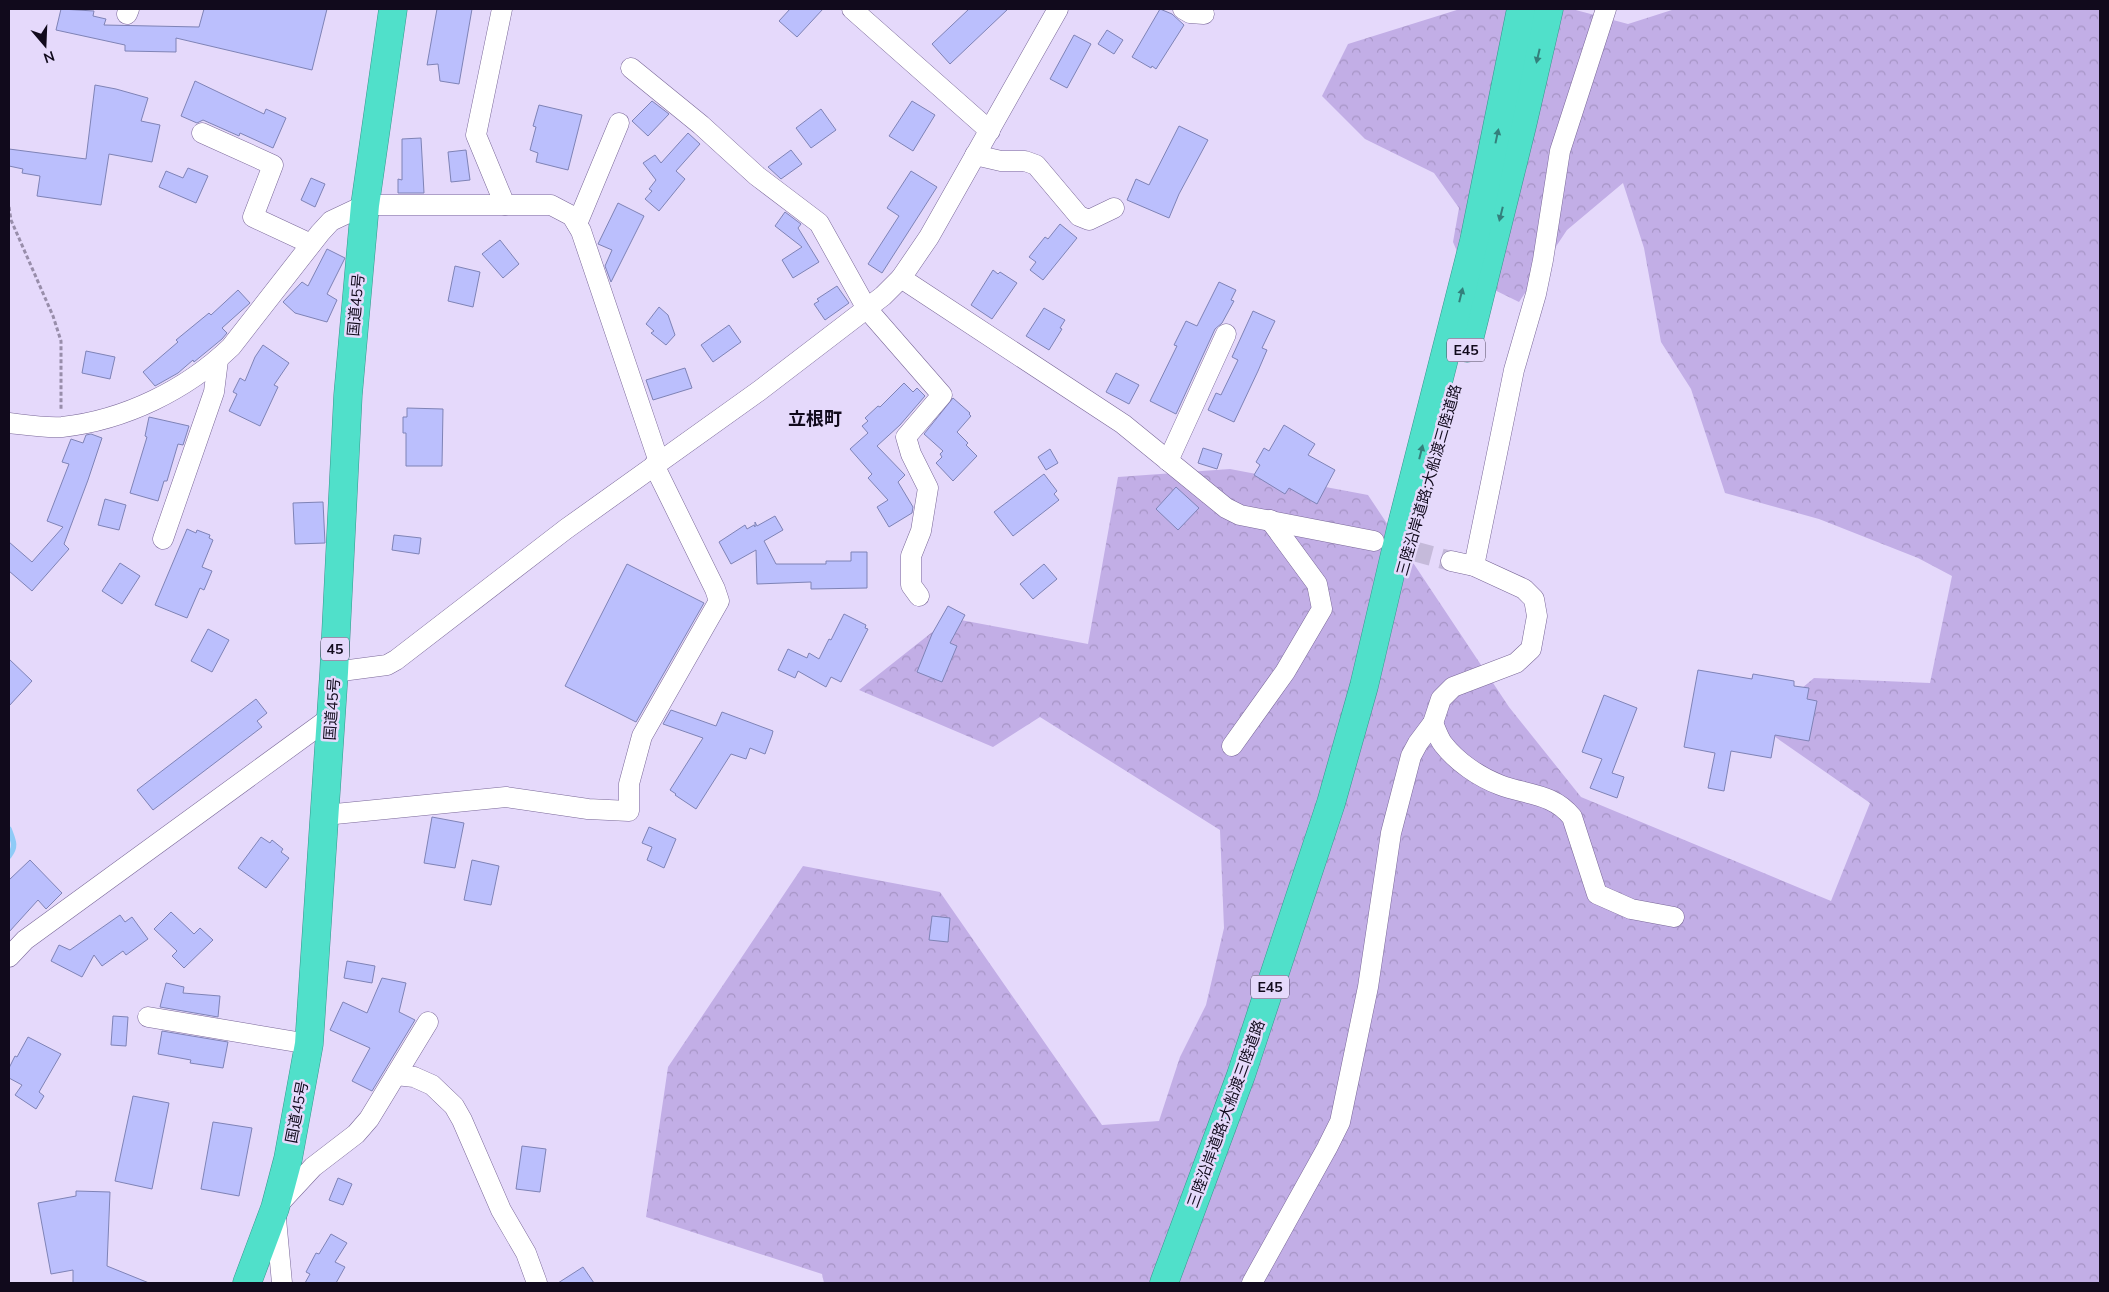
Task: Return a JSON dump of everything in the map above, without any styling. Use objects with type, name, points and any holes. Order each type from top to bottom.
[{"type":"highway","name":"国道45号","points":[[247,1283],[275,1208],[288,1159],[309,1044],[334,672],[348,395],[365,205],[393,9]]},
{"type":"highway","name":"三陸沿岸道路;大船渡三陸道路","points":[[1164,1283],[1241,1075],[1331,803],[1364,686],[1402,524],[1474,241],[1522,9]]},
{"type":"highway","name":"三陸沿岸道路;大船渡三陸道路","points":[[1364,686],[1418,527],[1443,438],[1496,234],[1549,9]]},
{"type":"street","points":[[502,9],[476,135],[506,205]]},
{"type":"street","points":[[852,9],[990,131]]},
{"type":"street","points":[[334,672],[387,665],[657,464],[759,391],[867,309],[901,278],[929,237],[1058,9]]},
{"type":"street","points":[[1183,9],[1190,13],[1204,14]]},
{"type":"street","points":[[1474,566],[1514,370],[1540,277],[1560,151],[1606,9]]},
{"type":"street","points":[[631,68],[701,125],[757,176],[819,222],[867,309],[942,396],[906,438],[911,454],[928,488],[921,531],[911,556],[911,586],[919,596]]},
{"type":"street","points":[[571,217],[619,122]]},
{"type":"street","points":[[202,133],[273,165],[253,217],[311,244]]},
{"type":"street","points":[[975,155],[1001,161],[1025,161],[1036,165],[1079,216],[1089,220],[1114,208]]},
{"type":"street","points":[[9,423],[62,427],[108,418],[181,387],[218,360],[231,347],[311,244],[332,221],[365,205],[551,205],[571,217],[657,464],[716,589],[719,600],[642,736],[629,784],[629,811],[588,809],[510,798],[325,815]]},
{"type":"street","points":[[901,278],[1123,424],[1226,508],[1240,515],[1374,541]]},
{"type":"street","points":[[1168,461],[1226,334]]},
{"type":"street","points":[[163,539],[214,392],[218,360]]},
{"type":"street","points":[[1232,746],[1285,672],[1322,609],[1317,584],[1270,520]]},
{"type":"street","points":[[1252,1283],[1328,1148],[1340,1122],[1368,987],[1391,833],[1412,756],[1433,723],[1441,699],[1453,687],[1516,664],[1531,649],[1537,616],[1534,599],[1524,589],[1474,566],[1451,561]]},
{"type":"street","points":[[9,957],[26,940],[331,717]]},
{"type":"street","points":[[1433,723],[1442,744],[1467,767],[1499,784],[1550,798],[1564,807],[1572,817],[1598,894],[1631,909],[1674,917]]},
{"type":"street","points":[[148,1017],[309,1044]]},
{"type":"street","points":[[282,1283],[275,1208],[313,1167],[356,1134],[405,1076],[428,1022]]},
{"type":"street","points":[[405,1076],[432,1085],[454,1106],[462,1120],[501,1210],[526,1252],[537,1283]]},
{"type":"path","points":[[9,207],[11,220],[53,316],[61,341],[62,427]]},
{"type":"green space","points":[[1460,9],[1572,9],[1628,24],[1675,9],[2100,9],[2100,1283],[824,1283],[822,1274],[646,1217],[668,1067],[803,866],[940,892],[1102,1125],[1159,1121],[1180,1057],[1206,1005],[1224,928],[1220,830],[1040,717],[993,747],[859,690],[950,618],[1088,644],[1118,477],[1230,469],[1368,495],[1509,707],[1581,797],[1831,901],[1870,803],[1758,725],[1814,678],[1930,683],[1952,576],[1918,558],[1819,519],[1725,493],[1691,389],[1661,342],[1644,248],[1623,183],[1567,230],[1519,302],[1468,277],[1453,242],[1459,208],[1434,173],[1365,139],[1322,96],[1348,44]]},
{"type":"building","points":[[61,9],[94,11],[93,16],[106,19],[104,25],[199,27],[204,9],[327,9],[312,70],[176,38],[176,52],[125,51],[125,45],[56,30]]},
{"type":"building","points":[[437,9],[472,9],[459,84],[440,81],[438,64],[427,65]]},
{"type":"building","points":[[790,9],[823,9],[797,37],[779,21]]},
{"type":"building","points":[[969,9],[1008,9],[950,64],[932,44]]},
{"type":"building","points":[[1160,9],[1172,14],[1184,25],[1156,69],[1132,57]]},
{"type":"building","points":[[1107,30],[1123,40],[1114,54],[1098,44]]},
{"type":"building","points":[[1074,35],[1091,44],[1067,88],[1050,79]]},
{"type":"building","points":[[195,81],[264,114],[266,109],[286,118],[273,148],[240,133],[239,136],[203,120],[197,123],[181,116]]},
{"type":"building","points":[[95,85],[148,98],[141,121],[160,125],[152,162],[109,154],[101,205],[37,196],[40,176],[22,173],[23,169],[9,166],[9,149],[86,159]]},
{"type":"building","points":[[652,101],[669,114],[648,136],[632,121]]},
{"type":"building","points":[[912,101],[935,115],[913,151],[889,136]]},
{"type":"building","points":[[539,105],[582,115],[568,170],[536,162],[538,153],[530,150],[536,127],[533,126]]},
{"type":"building","points":[[821,109],[836,130],[811,148],[796,128]]},
{"type":"building","points":[[1179,126],[1208,140],[1179,194],[1169,218],[1127,200],[1136,179],[1149,185]]},
{"type":"building","points":[[688,133],[700,144],[676,171],[685,179],[659,211],[645,199],[652,191],[649,189],[656,180],[643,163],[655,155],[661,163]]},
{"type":"building","points":[[421,138],[424,193],[398,193],[398,179],[402,180],[402,139]]},
{"type":"building","points":[[466,150],[470,180],[451,182],[448,152]]},
{"type":"building","points":[[791,150],[802,164],[781,179],[768,167]]},
{"type":"building","points":[[188,168],[208,176],[196,203],[159,187],[166,171],[183,178]]},
{"type":"building","points":[[911,171],[937,187],[882,273],[868,264],[899,216],[887,208]]},
{"type":"building","points":[[311,178],[325,184],[315,207],[301,200]]},
{"type":"building","points":[[618,203],[644,216],[611,282],[605,266],[612,250],[598,244]]},
{"type":"building","points":[[785,212],[801,224],[798,228],[819,262],[793,278],[782,260],[802,247],[775,226]]},
{"type":"building","points":[[1060,224],[1077,238],[1043,280],[1030,270],[1036,262],[1029,257],[1045,237],[1048,239]]},
{"type":"building","points":[[500,240],[519,264],[503,278],[482,254]]},
{"type":"building","points":[[327,249],[345,258],[327,294],[337,300],[327,322],[295,313],[283,302],[302,282],[308,286]]},
{"type":"building","points":[[455,266],[480,272],[473,307],[448,301]]},
{"type":"building","points":[[993,270],[998,274],[1000,272],[1017,283],[992,319],[971,305]]},
{"type":"building","points":[[1219,282],[1236,290],[1231,300],[1234,301],[1222,323],[1215,329],[1176,414],[1150,401],[1177,346],[1174,345],[1186,321],[1197,326]]},
{"type":"building","points":[[837,286],[849,303],[825,320],[814,304],[819,301],[817,299]]},
{"type":"building","points":[[238,290],[250,303],[222,328],[227,333],[222,339],[194,362],[193,360],[178,373],[155,386],[143,372],[178,342],[176,340],[209,313],[211,315]]},
{"type":"building","points":[[659,307],[668,315],[675,335],[666,345],[651,333],[654,331],[646,324]]},
{"type":"building","points":[[1044,308],[1065,320],[1060,328],[1062,329],[1049,350],[1026,336]]},
{"type":"building","points":[[1253,311],[1275,321],[1262,348],[1267,350],[1234,422],[1208,410],[1216,393],[1221,395],[1238,360],[1232,357]]},
{"type":"building","points":[[729,325],[741,342],[713,362],[701,345]]},
{"type":"building","points":[[263,345],[289,363],[274,385],[278,387],[260,426],[229,411],[237,394],[233,392],[240,378],[245,381],[255,357]]},
{"type":"building","points":[[86,351],[115,357],[110,379],[82,373]]},
{"type":"building","points":[[685,368],[692,388],[653,400],[646,380]]},
{"type":"building","points":[[1116,373],[1139,385],[1129,404],[1106,392]]},
{"type":"building","points":[[904,383],[913,392],[917,388],[925,396],[900,425],[877,446],[905,475],[898,482],[913,507],[912,513],[889,527],[877,507],[888,500],[868,478],[872,474],[850,449],[868,433],[862,426],[868,421],[865,418],[878,406],[880,407]]},
{"type":"building","points":[[953,398],[970,413],[971,416],[957,432],[977,456],[953,481],[936,463],[942,457],[940,454],[943,451],[924,434]]},
{"type":"building","points":[[407,408],[443,409],[442,466],[406,466],[406,433],[403,433],[403,417],[407,417]]},
{"type":"building","points":[[149,417],[189,426],[183,445],[178,444],[167,481],[164,481],[158,501],[130,493],[147,437],[145,436]]},
{"type":"building","points":[[1284,425],[1315,444],[1308,455],[1335,470],[1317,504],[1289,488],[1285,494],[1254,475],[1260,465],[1256,462],[1264,448],[1269,451]]},
{"type":"building","points":[[91,434],[102,438],[64,544],[69,549],[32,591],[9,571],[9,542],[32,562],[63,527],[47,521],[69,464],[62,462],[71,439],[83,443],[86,435]]},
{"type":"building","points":[[1203,448],[1222,454],[1217,469],[1198,463]]},
{"type":"building","points":[[1050,449],[1058,463],[1046,470],[1038,457]]},
{"type":"building","points":[[1044,474],[1057,491],[1054,494],[1059,500],[1013,536],[994,512]]},
{"type":"building","points":[[1176,487],[1199,508],[1178,530],[1156,509]]},
{"type":"building","points":[[105,499],[126,505],[119,530],[98,525]]},
{"type":"building","points":[[323,502],[325,543],[295,544],[293,503]]},
{"type":"building","points":[[775,516],[783,530],[764,541],[776,564],[826,564],[826,561],[851,561],[851,552],[867,552],[867,588],[811,589],[811,582],[757,584],[756,550],[731,564],[719,542],[745,525],[747,529],[754,525],[755,527],[755,522],[757,526]]},
{"type":"building","points":[[187,529],[196,533],[197,530],[210,535],[209,538],[213,540],[202,567],[212,571],[204,590],[200,588],[187,618],[155,605]]},
{"type":"building","points":[[394,535],[421,538],[419,554],[392,550]]},
{"type":"building","points":[[120,563],[140,576],[122,604],[102,591]]},
{"type":"building","points":[[627,564],[704,603],[636,722],[565,686]]},
{"type":"building","points":[[1044,564],[1057,579],[1033,599],[1020,584]]},
{"type":"building","points":[[948,606],[965,615],[950,643],[957,646],[942,682],[917,672],[932,634]]},
{"type":"building","points":[[844,614],[866,625],[865,628],[868,629],[841,682],[831,677],[826,687],[798,671],[795,678],[778,670],[788,649],[807,658],[809,653],[819,659]]},
{"type":"building","points":[[208,629],[229,640],[212,672],[191,661]]},
{"type":"building","points":[[9,659],[32,681],[9,706]]},
{"type":"building","points":[[1698,670],[1752,679],[1753,674],[1794,681],[1794,686],[1809,688],[1807,699],[1817,701],[1809,741],[1775,735],[1771,758],[1731,751],[1724,791],[1708,788],[1715,753],[1684,747]]},
{"type":"building","points":[[1604,695],[1637,708],[1612,773],[1624,777],[1617,798],[1590,788],[1602,759],[1582,752]]},
{"type":"building","points":[[256,699],[267,713],[257,721],[262,727],[153,810],[137,790]]},
{"type":"building","points":[[671,710],[716,726],[722,712],[773,731],[765,754],[750,748],[746,759],[731,754],[696,809],[670,790],[703,738],[663,724]]},
{"type":"building","points":[[432,817],[464,823],[455,868],[424,863]]},
{"type":"building","points":[[649,827],[676,839],[664,868],[647,860],[652,847],[642,843]]},
{"type":"building","points":[[261,837],[270,843],[272,840],[283,849],[281,852],[289,858],[266,888],[238,868]]},
{"type":"building","points":[[30,860],[62,893],[46,909],[38,900],[9,932],[9,880]]},
{"type":"building","points":[[472,860],[499,866],[491,905],[464,900]]},
{"type":"building","points":[[171,912],[194,934],[200,928],[213,940],[184,968],[172,956],[177,951],[154,929]]},
{"type":"building","points":[[120,915],[125,922],[132,917],[148,939],[126,955],[123,951],[102,966],[94,955],[82,977],[51,961],[59,945],[70,950]]},
{"type":"building","points":[[932,916],[950,918],[948,942],[929,940]]},
{"type":"building","points":[[347,961],[375,966],[372,983],[344,978]]},
{"type":"building","points":[[382,978],[406,983],[399,1012],[415,1020],[372,1091],[352,1081],[370,1048],[330,1030],[343,1002],[367,1013]]},
{"type":"building","points":[[166,983],[184,987],[183,993],[220,996],[218,1017],[160,1007]]},
{"type":"building","points":[[113,1016],[128,1017],[126,1046],[111,1045]]},
{"type":"building","points":[[162,1031],[228,1042],[223,1068],[190,1063],[191,1060],[158,1054]]},
{"type":"building","points":[[28,1037],[61,1054],[39,1092],[44,1096],[36,1109],[15,1095],[22,1085],[9,1078],[9,1068]]},
{"type":"building","points":[[133,1096],[169,1103],[152,1189],[115,1181]]},
{"type":"building","points":[[213,1122],[252,1128],[239,1196],[201,1189]]},
{"type":"building","points":[[522,1146],[546,1149],[540,1192],[516,1189]]},
{"type":"building","points":[[338,1178],[352,1184],[343,1205],[329,1200]]},
{"type":"building","points":[[76,1191],[110,1192],[107,1266],[149,1283],[73,1283],[73,1270],[51,1274],[38,1203],[76,1196]]},
{"type":"building","points":[[331,1234],[347,1243],[335,1262],[345,1267],[336,1283],[305,1283],[310,1274],[306,1272],[316,1253],[319,1254]]},
{"type":"building","points":[[583,1267],[594,1283],[558,1283]]},
{"type":"waterway","points":[[9,829],[14,846],[9,856]]},
{"type":"tunnel","points":[[1383,543],[1451,561]]},
{"type":"district","name":"立根町","points":[[815,419]]}]
